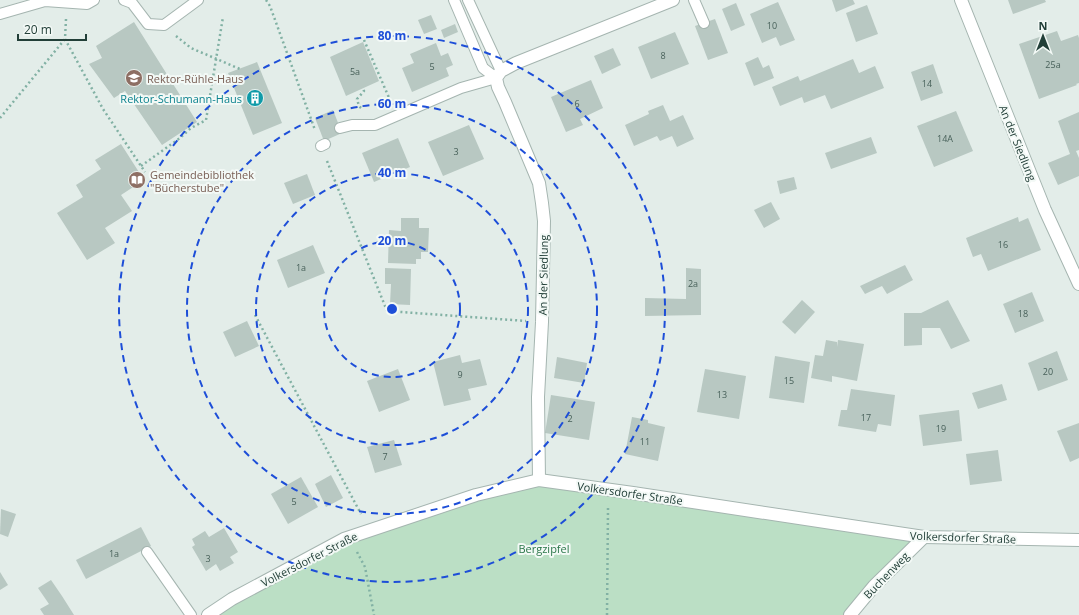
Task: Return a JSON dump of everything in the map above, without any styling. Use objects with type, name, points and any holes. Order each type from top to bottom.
[{"type":"street","points":[[498,75],[516,63],[674,0]]},
{"type":"street","name":"An der Siedlung","points":[[961,0],[1045,210],[1079,284]]},
{"type":"street","name":"An der Siedlung","points":[[498,75],[498,87],[539,183],[544,221],[542,322],[538,397],[540,480]]},
{"type":"street","name":"Volkersdorfer Straße","points":[[208,615],[232,599],[330,546],[350,537],[476,495],[540,480],[924,537],[1079,540]]},
{"type":"street","name":"Buchenweg","points":[[850,615],[874,586],[924,537]]},
{"type":"lane","points":[[0,14],[45,1],[87,4],[94,0]]},
{"type":"lane","points":[[124,0],[132,3],[148,24],[164,25],[198,0]]},
{"type":"lane","name":"An der Siedlung","points":[[454,0],[483,68],[498,75]]},
{"type":"lane","points":[[340,128],[352,125],[375,125],[461,88],[498,75],[468,0]]},
{"type":"lane","points":[[694,0],[704,23]]},
{"type":"lane","points":[[147,552],[191,615]]},
{"type":"path","points":[[141,166],[180,138],[191,128],[206,120],[223,17]]},
{"type":"path","points":[[164,25],[191,48],[240,69]]},
{"type":"path","points":[[0,118],[65,39],[103,109],[145,172]]},
{"type":"path","points":[[364,40],[397,116]]},
{"type":"path","points":[[357,102],[358,97],[364,91],[363,88]]},
{"type":"path","points":[[387,311],[542,322]]},
{"type":"path","points":[[255,315],[369,530]]},
{"type":"path","points":[[607,489],[609,514],[607,615]]},
{"type":"path","points":[[350,537],[365,567],[374,615]]},
{"type":"green space","name":"Bergzipfel","points":[[539,480],[924,537],[850,615],[208,615],[344,539]]},
{"type":"building","points":[[832,0],[853,0],[855,4],[836,12]]},
{"type":"building","points":[[1008,0],[1045,0],[1046,2],[1013,14]]},
{"type":"building","points":[[778,2],[795,40],[780,46],[776,37],[762,43],[750,14]]},
{"type":"building","points":[[736,3],[745,25],[731,31],[722,9]]},
{"type":"building","points":[[867,5],[878,34],[856,42],[846,13]]},
{"type":"building","points":[[431,15],[437,29],[424,34],[418,20]]},
{"type":"building","points":[[715,19],[728,53],[708,60],[695,26]]},
{"type":"building","name":"Rektor-Rühle-Haus","points":[[134,22],[197,122],[162,145],[125,91],[114,98],[89,64],[102,58],[96,46]]},
{"type":"building","points":[[455,24],[458,32],[444,38],[441,30]]},
{"type":"building","points":[[1057,31],[1061,41],[1078,35],[1079,83],[1039,99],[1019,44]]},
{"type":"building","points":[[675,32],[689,64],[651,79],[638,47]]},
{"type":"building","points":[[363,42],[379,81],[346,96],[330,57]]},
{"type":"building","points":[[436,43],[441,56],[448,53],[453,65],[446,68],[449,76],[412,92],[402,68],[414,63],[410,54]]},
{"type":"building","points":[[613,48],[621,65],[602,74],[594,56]]},
{"type":"building","points":[[758,57],[763,68],[769,65],[774,78],[754,86],[745,63]]},
{"type":"building","points":[[853,59],[859,73],[875,66],[884,88],[831,109],[825,95],[804,103],[802,97],[780,106],[772,87],[798,76],[800,81]]},
{"type":"building","name":"Rektor-Schumann-Haus","points":[[257,62],[282,123],[253,135],[228,73]]},
{"type":"building","points":[[933,64],[943,93],[921,101],[911,72]]},
{"type":"building","points":[[591,80],[603,108],[580,119],[583,125],[566,132],[551,97]]},
{"type":"building","points":[[663,105],[670,121],[683,115],[694,139],[677,147],[672,136],[660,141],[657,136],[634,146],[625,125],[649,114],[648,111]]},
{"type":"building","points":[[333,110],[342,133],[324,141],[315,118]]},
{"type":"building","points":[[956,111],[973,151],[934,167],[917,126]]},
{"type":"building","points":[[1079,112],[1079,150],[1076,151],[1079,158],[1079,176],[1058,185],[1048,163],[1070,154],[1058,121]]},
{"type":"building","points":[[469,125],[484,159],[443,176],[428,142]]},
{"type":"building","points":[[871,137],[877,153],[831,169],[825,153]]},
{"type":"building","points":[[398,138],[410,167],[374,182],[362,153]]},
{"type":"building","points":[[121,144],[144,180],[121,195],[132,211],[105,228],[115,243],[87,260],[57,213],[83,197],[76,185],[101,169],[95,160]]},
{"type":"building","points":[[307,174],[315,195],[293,204],[284,183]]},
{"type":"building","points":[[794,177],[797,189],[780,194],[777,181]]},
{"type":"building","points":[[771,202],[780,219],[764,228],[754,210]]},
{"type":"building","points":[[1018,217],[1019,222],[1028,218],[1041,250],[988,271],[981,254],[973,257],[966,238]]},
{"type":"building","points":[[401,218],[419,218],[419,228],[429,228],[428,252],[421,252],[421,259],[416,259],[416,264],[388,263],[389,230],[401,231]]},
{"type":"building","points":[[313,245],[325,273],[288,288],[277,260]]},
{"type":"building","points":[[905,265],[913,280],[887,294],[882,286],[865,294],[860,286]]},
{"type":"building","points":[[385,268],[411,269],[410,305],[390,304],[391,284],[385,284]]},
{"type":"building","points":[[686,268],[701,269],[701,315],[645,316],[645,298],[686,299]]},
{"type":"building","points":[[1032,292],[1044,321],[1015,333],[1003,304]]},
{"type":"building","points":[[802,300],[815,312],[795,334],[782,322]]},
{"type":"building","points":[[948,300],[970,341],[951,349],[940,328],[922,328],[922,345],[904,346],[904,313],[921,313]]},
{"type":"building","points":[[247,321],[259,346],[235,357],[223,332]]},
{"type":"building","points":[[826,340],[837,342],[837,347],[838,340],[864,344],[857,381],[832,376],[832,382],[811,378],[815,355],[823,356]]},
{"type":"building","points":[[1057,351],[1068,380],[1038,391],[1028,363]]},
{"type":"building","points":[[460,355],[462,363],[480,359],[487,385],[468,389],[471,400],[444,406],[433,362]]},
{"type":"building","points":[[775,356],[810,362],[804,403],[769,398]]},
{"type":"building","points":[[557,357],[587,363],[584,383],[554,378]]},
{"type":"building","points":[[398,369],[410,400],[379,412],[367,381]]},
{"type":"building","points":[[705,369],[746,376],[739,419],[697,412]]},
{"type":"building","points":[[1002,384],[1007,400],[978,409],[972,393]]},
{"type":"building","points":[[851,389],[895,395],[891,426],[878,424],[876,432],[838,426],[841,410],[847,410]]},
{"type":"building","points":[[551,395],[595,402],[589,440],[545,433]]},
{"type":"building","points":[[959,410],[962,441],[923,446],[919,415]]},
{"type":"building","points":[[632,417],[648,420],[648,423],[665,427],[658,461],[625,454]]},
{"type":"building","points":[[1079,423],[1079,458],[1070,462],[1057,431]]},
{"type":"building","points":[[394,440],[402,465],[375,473],[367,447]]},
{"type":"building","points":[[998,450],[1002,481],[970,485],[966,454]]},
{"type":"building","points":[[331,475],[343,498],[326,507],[315,484]]},
{"type":"building","points":[[301,477],[318,507],[288,524],[271,494]]},
{"type":"building","points":[[1,509],[16,514],[8,537],[0,534]]},
{"type":"building","points":[[141,527],[151,546],[86,579],[76,560]]},
{"type":"building","points":[[224,528],[238,552],[230,557],[234,563],[220,571],[216,564],[206,571],[192,547],[195,545],[192,539],[205,531],[209,537]]},
{"type":"building","points":[[0,572],[8,585],[0,590]]},
{"type":"building","points":[[51,580],[74,615],[44,615],[40,609],[49,604],[38,588]]},
{"type":"place","name":"Rektor-Rühle-Haus","points":[[134,78]]},
{"type":"place","name":"Rektor-Schumann-Haus","points":[[255,98]]},
{"type":"place","name":"Gemeindebibliothek \"Bücherstube\"","points":[[137,180]]}]
